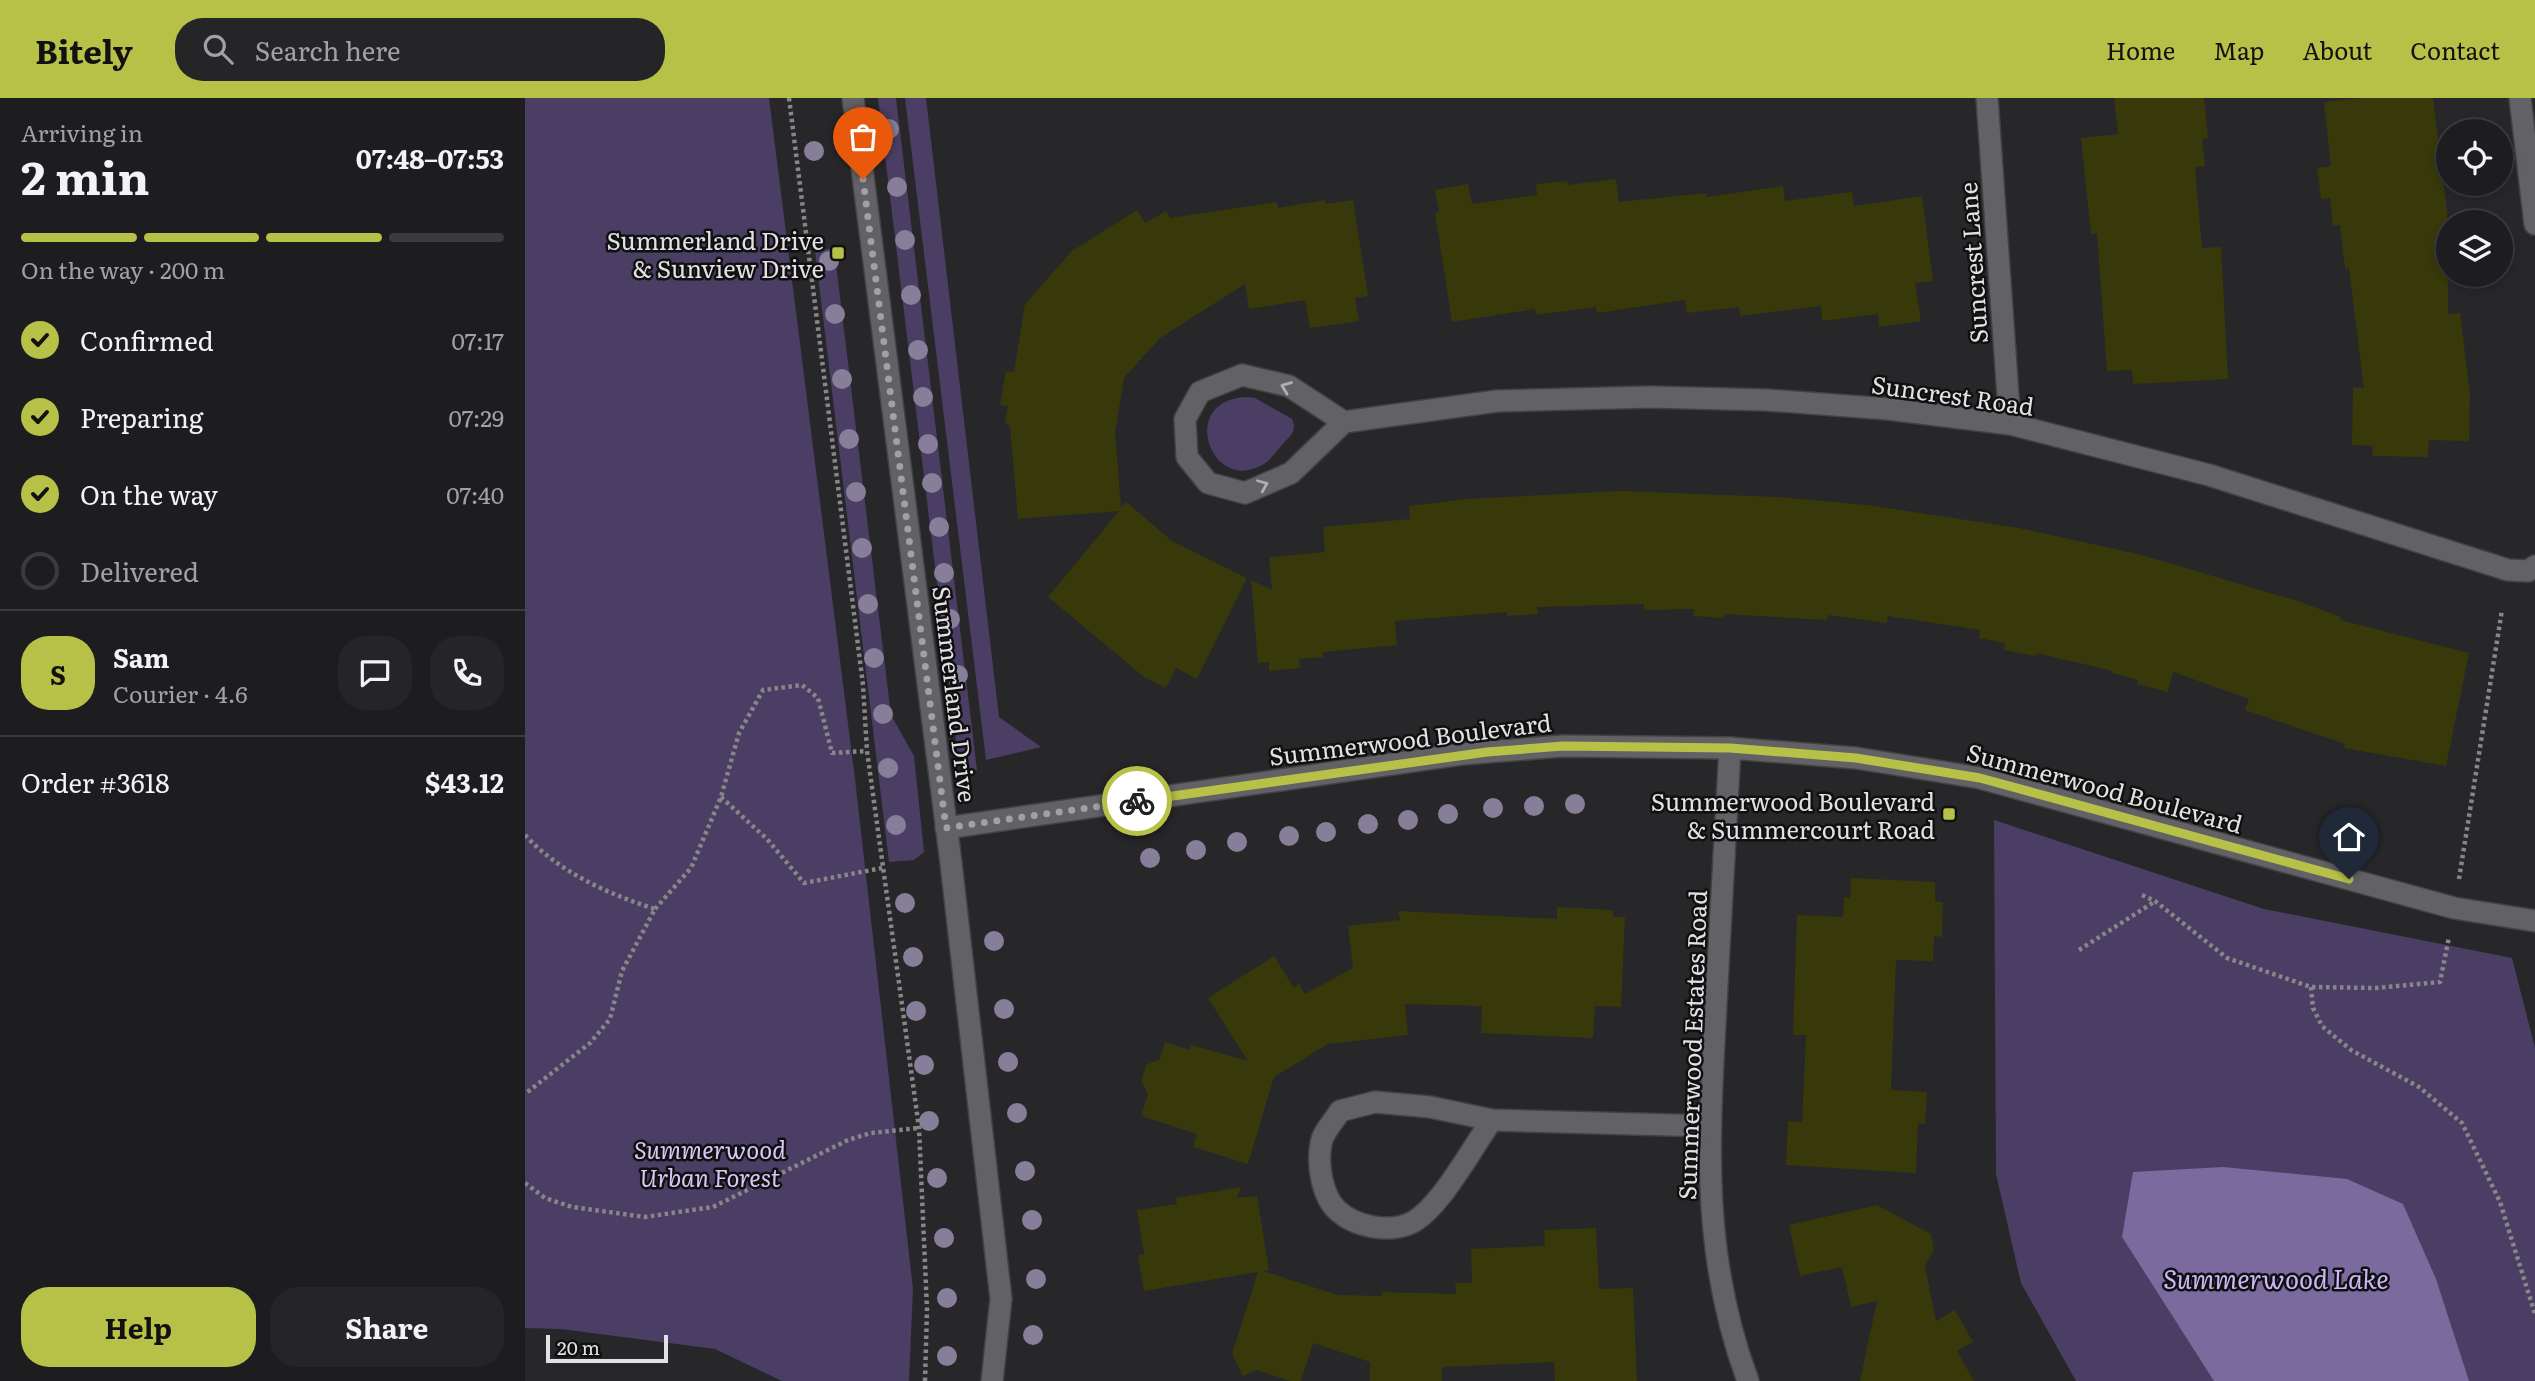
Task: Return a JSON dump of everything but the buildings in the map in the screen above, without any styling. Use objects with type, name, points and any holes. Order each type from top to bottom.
[{"type":"street","name":"Summerland Drive","points":[[853,98],[946,828],[1001,1299],[992,1381]]},
{"type":"street","name":"Suncrest Lane","points":[[1987,98],[2010,424]]},
{"type":"street","points":[[2520,98],[2535,224]]},
{"type":"street","points":[[1242,375],[1289,386],[1344,422],[1291,473],[1245,492],[1208,482],[1187,457],[1185,419],[1200,392],[1242,375]]},
{"type":"street","name":"Suncrest Road","points":[[1344,422],[1497,401],[1651,397],[1767,400],[1888,409],[2010,424],[2209,475],[2508,570],[2528,570],[2535,565]]},
{"type":"street","name":"Summerwood Boulevard","points":[[946,828],[1462,754],[1563,746],[1730,748],[1856,758],[1980,778],[2454,908],[2535,921]]},
{"type":"street","name":"Summerwood Estates Road","points":[[1730,748],[1709,1126],[1713,1246],[1733,1341],[1748,1381]]},
{"type":"street","points":[[1492,1120],[1434,1203],[1413,1222],[1394,1228],[1364,1226],[1336,1209],[1321,1178],[1321,1142],[1339,1111],[1375,1102],[1430,1107],[1492,1120],[1709,1126]]},
{"type":"path","points":[[789,98],[863,685],[867,751],[919,1128],[927,1309],[925,1381]]},
{"type":"path","points":[[2459,879],[2502,610]]},
{"type":"path","points":[[525,1094],[590,1043],[610,1019],[622,971],[655,909],[691,868],[721,797],[739,733],[763,690],[802,685],[818,698],[832,753],[867,751]]},
{"type":"path","points":[[721,797],[767,839],[804,883],[882,868]]},
{"type":"path","points":[[525,835],[543,854],[615,896],[655,909]]},
{"type":"path","points":[[2142,895],[2155,901],[2227,958],[2311,987],[2376,988],[2440,982],[2451,926]]},
{"type":"path","points":[[2079,950],[2155,901]]},
{"type":"path","points":[[2311,987],[2313,1008],[2322,1026],[2351,1050],[2419,1087],[2462,1123],[2500,1202],[2535,1314]]},
{"type":"path","points":[[525,1182],[545,1198],[572,1208],[645,1217],[713,1207],[849,1140],[871,1133],[919,1128]]},
{"type":"green space","name":"Summerwood Urban Forest","points":[[525,98],[769,98],[855,779],[913,1289],[909,1381],[782,1381],[715,1349],[561,1329],[525,1328]]},
{"type":"green space","points":[[878,98],[896,98],[977,770],[966,774],[958,756]]},
{"type":"green space","points":[[905,98],[926,98],[999,717],[1041,747],[986,760]]},
{"type":"green space","points":[[834,248],[891,715],[914,756],[924,852],[914,860],[889,862],[815,251]]},
{"type":"green space","points":[[1245,397],[1255,398],[1292,419],[1294,427],[1290,437],[1267,461],[1244,471],[1229,467],[1217,458],[1209,444],[1207,428],[1212,414],[1224,403]]},
{"type":"green space","points":[[1994,820],[2264,909],[2512,958],[2535,1048],[2535,1381],[2076,1381],[2021,1283],[1996,1174]]},
{"type":"water","name":"Summerwood Lake","points":[[2223,1167],[2347,1179],[2403,1204],[2436,1279],[2469,1381],[2214,1381],[2122,1237],[2133,1172]]},
{"type":"way so far","points":[[863,179],[946,828],[1137,801]]},
{"type":"place","name":"Summerland Drive & Sunview Drive","points":[[838,253]]},
{"type":"place","name":"Summerwood Boulevard & Summercourt Road","points":[[1949,814]]},
{"type":"route","points":[[1137,801],[1462,754],[1563,746],[1730,748],[1856,758],[1980,778],[2349,879]]}]
